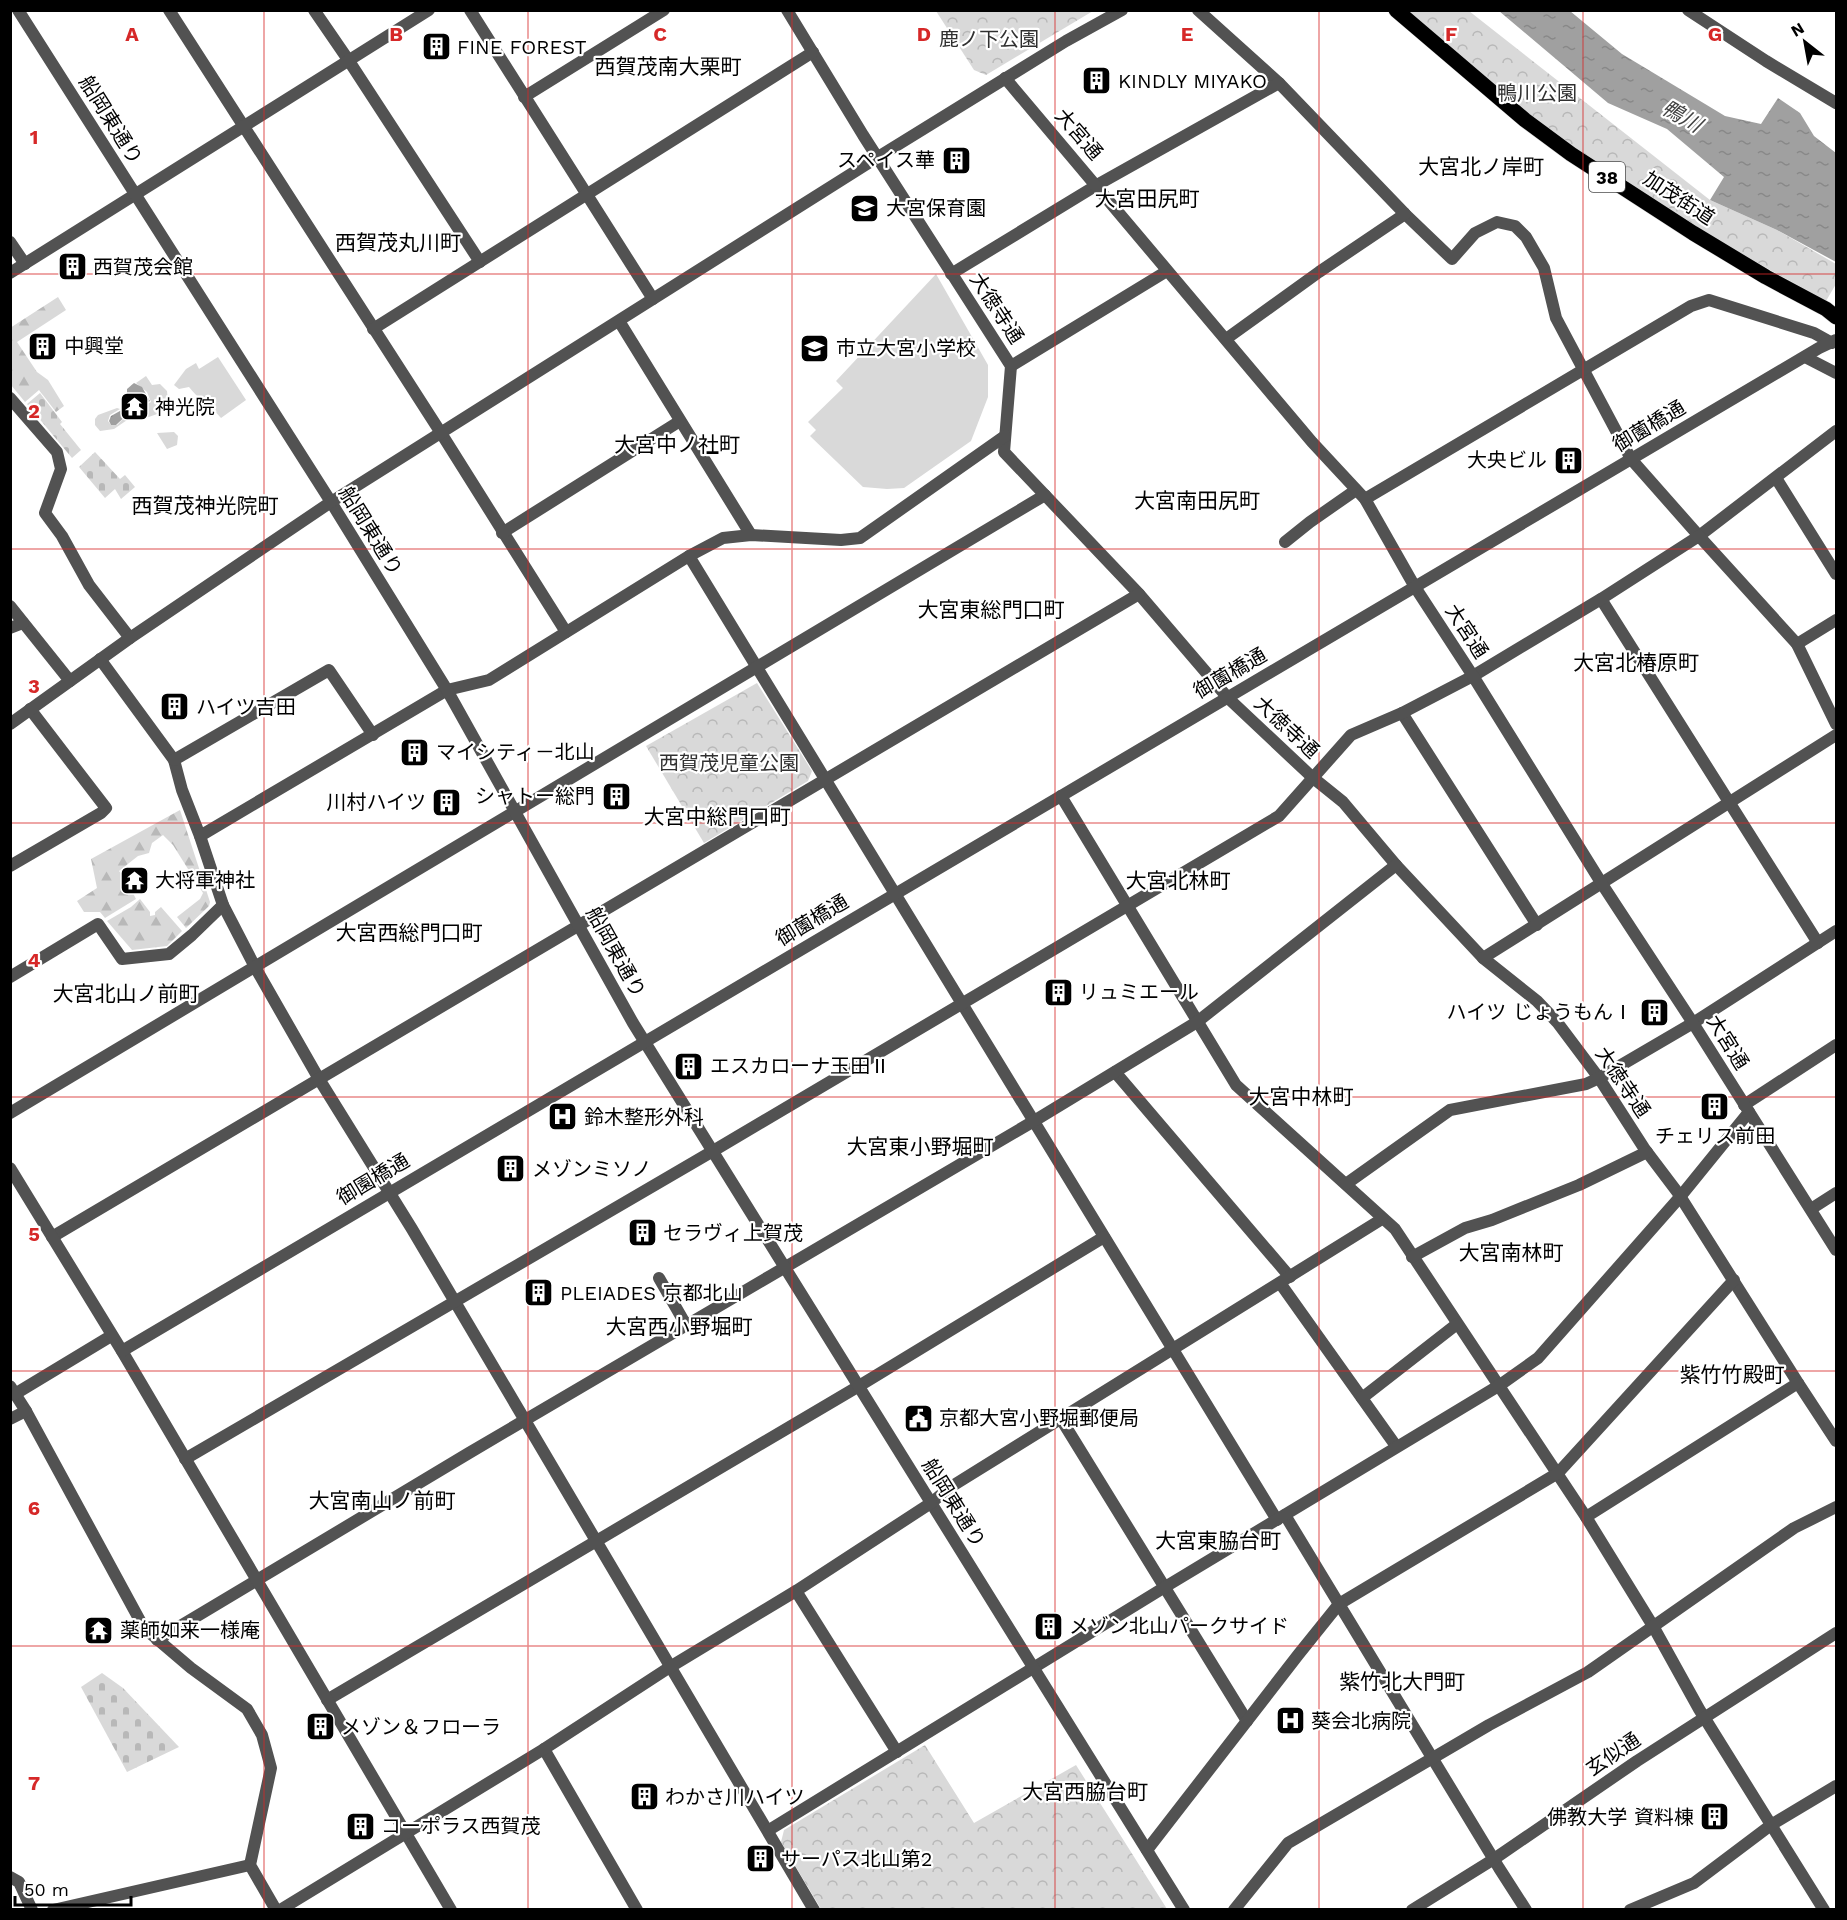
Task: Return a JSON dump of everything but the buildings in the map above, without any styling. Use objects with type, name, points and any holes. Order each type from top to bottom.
[{"type":"main road","name":"加茂街道","points":[[1396,10],[1525,120],[1571,154],[1702,239],[1826,309],[1836,317]]},
{"type":"street","name":"船岡東通り","points":[[18,10],[331,502],[447,690],[645,1041],[1184,1910]]},
{"type":"street","points":[[169,10],[566,632]]},
{"type":"street","points":[[314,10],[480,262]]},
{"type":"street","points":[[10,273],[429,10]]},
{"type":"street","points":[[470,10],[653,299]]},
{"type":"street","points":[[524,97],[664,10]]},
{"type":"street","name":"大徳寺通","points":[[787,10],[1011,366],[1004,452],[1139,594],[1227,698],[1312,777],[1343,802],[1396,865],[1483,958],[1537,1000],[1557,1022],[1599,1078],[1647,1152],[1680,1197],[1836,1441]]},
{"type":"street","points":[[10,724],[130,638],[331,502],[1005,78],[1122,10]]},
{"type":"street","points":[[1198,10],[1279,82],[1405,214],[1452,259],[1475,233],[1497,222],[1515,226],[1526,237],[1544,268],[1556,318],[1631,459],[1797,644],[1836,724]]},
{"type":"street","points":[[1688,10],[1836,103]]},
{"type":"street","points":[[373,329],[813,51]]},
{"type":"street","name":"大宮通","points":[[1005,78],[1312,442],[1360,495],[1415,587],[1602,884],[1836,1250]]},
{"type":"street","points":[[951,274],[1097,185],[1279,82]]},
{"type":"street","points":[[1226,339],[1405,214]]},
{"type":"street","points":[[10,242],[25,264]]},
{"type":"street","points":[[1011,366],[1167,271]]},
{"type":"street","points":[[1286,542],[1310,522],[1584,371],[1691,306],[1709,300],[1834,341]]},
{"type":"street","points":[[620,321],[751,535]]},
{"type":"street","name":"御薗橋通","points":[[645,1041],[1834,341]]},
{"type":"street","points":[[1805,357],[1836,373]]},
{"type":"street","points":[[10,398],[57,452],[61,470],[45,513],[62,536],[89,585],[130,638]]},
{"type":"street","points":[[502,532],[680,421]]},
{"type":"street","points":[[185,1459],[713,1151],[1279,816],[1351,735],[1402,713],[1473,676],[1601,600],[1700,536],[1836,431]]},
{"type":"street","points":[[200,836],[447,690],[489,680],[689,556],[723,538],[751,535],[842,540],[860,538],[1005,436]]},
{"type":"street","points":[[1776,478],[1836,574]]},
{"type":"street","points":[[10,1113],[1045,495]]},
{"type":"street","points":[[689,556],[1173,1350],[1339,1604],[1526,1910]]},
{"type":"street","points":[[52,1237],[1139,594]]},
{"type":"street","points":[[1601,600],[1818,943]]},
{"type":"street","points":[[10,606],[70,681]]},
{"type":"street","points":[[1797,644],[1836,620]]},
{"type":"street","points":[[10,628],[23,623]]},
{"type":"street","points":[[100,659],[174,760],[182,790],[223,905],[255,967],[319,1079],[389,1192],[769,1830],[814,1910]]},
{"type":"street","points":[[174,760],[328,669],[373,735]]},
{"type":"street","points":[[10,866],[106,808],[30,709]]},
{"type":"street","points":[[1402,713],[1537,925]]},
{"type":"street","points":[[1483,958],[1836,735]]},
{"type":"street","points":[[1061,796],[1236,1085],[1395,1229],[1586,1517],[1653,1626],[1705,1719],[1824,1910]]},
{"type":"street","points":[[157,1640],[525,1420],[1034,1121],[1197,1022],[1396,865]]},
{"type":"street","points":[[10,977],[98,924],[122,958],[169,954],[223,905]]},
{"type":"street","points":[[1346,1184],[1450,1110],[1586,1084],[1599,1078],[1693,1023],[1836,931]]},
{"type":"street","name":"御園橋通","points":[[122,1351],[645,1041]]},
{"type":"street","points":[[769,1830],[1396,1446],[1500,1385],[1538,1358],[1680,1197],[1746,1108],[1836,1045]]},
{"type":"street","points":[[1115,1072],[1285,1280],[1396,1446]]},
{"type":"street","points":[[1412,1257],[1465,1228],[1492,1220],[1579,1185],[1647,1152]]},
{"type":"street","points":[[10,1168],[122,1351],[451,1910]]},
{"type":"street","points":[[1811,1209],[1836,1193]]},
{"type":"street","points":[[111,1336],[13,1390],[144,1628],[191,1668],[247,1709],[261,1735],[271,1768],[250,1865],[278,1910],[544,1749],[670,1667],[796,1591],[931,1503],[949,1488],[1382,1219]]},
{"type":"street","points":[[327,1700],[859,1386],[1104,1237]]},
{"type":"street","points":[[659,1278],[686,1325]]},
{"type":"street","points":[[1147,1850],[1339,1604],[1558,1473],[1734,1280]]},
{"type":"street","points":[[1362,1398],[1457,1324]]},
{"type":"street","points":[[1586,1517],[1798,1383]]},
{"type":"street","points":[[10,1419],[26,1411]]},
{"type":"street","points":[[1061,1419],[1247,1721]]},
{"type":"street","points":[[1234,1910],[1288,1843],[1489,1725],[1588,1672],[1794,1528],[1836,1507]]},
{"type":"street","points":[[796,1591],[897,1752]]},
{"type":"street","name":"玄似通","points":[[1412,1910],[1494,1859],[1637,1761],[1836,1633]]},
{"type":"street","points":[[544,1749],[637,1910]]},
{"type":"street","points":[[1630,1910],[1694,1883],[1771,1825],[1836,1786]]},
{"type":"street","points":[[53,1910],[250,1865]]},
{"type":"street","points":[[10,1876],[19,1882],[32,1910]]},
{"type":"green space","name":"鹿ノ下公園","points":[[936,11],[1093,11],[986,75],[974,70]]},
{"type":"green space","name":"鴨川公園","points":[[1407,11],[1469,11],[1710,200],[1777,230],[1836,264],[1836,284],[1826,301],[1709,236],[1572,149],[1521,110]]},
{"type":"green space","points":[[936,274],[988,365],[988,397],[971,441],[904,488],[863,487],[810,436],[816,430],[808,422],[843,388],[836,381]]},
{"type":"green space","points":[[58,297],[66,310],[17,342],[37,372],[48,380],[64,406],[56,412],[39,390],[25,402],[11,385],[10,328]]},
{"type":"green space","points":[[218,357],[246,400],[221,418],[189,387],[179,389],[174,385],[186,369],[196,363],[199,369]]},
{"type":"green space","points":[[146,376],[152,385],[160,384],[167,391],[168,402],[160,413],[143,419],[130,414],[151,402],[147,392],[136,383]]},
{"type":"green space","points":[[40,393],[62,422],[60,424],[81,450],[72,458],[27,404]]},
{"type":"green space","points":[[120,409],[110,415],[108,421],[111,425],[117,425],[127,415],[130,418],[114,429],[100,431],[95,425],[95,419],[98,415]]},
{"type":"green space","points":[[174,432],[178,436],[177,445],[167,449],[157,433]]},
{"type":"green space","points":[[95,452],[120,479],[125,475],[135,487],[121,499],[115,489],[105,498],[79,467]]},
{"type":"green space","name":"西賀茂児童公園","points":[[757,683],[812,771],[808,781],[704,843],[646,746]]},
{"type":"green space","points":[[180,810],[210,902],[209,906],[186,928],[177,917],[200,899],[203,893],[173,845],[163,835],[152,843],[149,853],[138,856],[119,871],[133,888],[131,889],[136,899],[105,918],[100,912],[84,912],[77,901],[97,888],[91,859]]},
{"type":"green space","points":[[140,899],[150,912],[150,916],[155,915],[161,907],[182,931],[167,946],[132,950],[107,921]]},
{"type":"green space","points":[[102,1673],[123,1688],[179,1747],[127,1772],[81,1687]]},
{"type":"green space","points":[[925,1745],[974,1823],[1076,1765],[1167,1909],[821,1909],[781,1842],[784,1830]]},
{"type":"water","name":"鴨川","points":[[1499,11],[1570,11],[1622,54],[1725,116],[1761,124],[1778,98],[1800,113],[1814,136],[1836,153],[1836,262],[1777,230],[1710,200],[1724,177],[1667,129],[1608,103]]},
{"type":"water","points":[[134,383],[142,387],[150,401],[131,411],[116,425],[111,425],[109,421],[111,416],[127,407],[127,389]]},
{"type":"place","name":"FINE FOREST","points":[[436,47]]},
{"type":"place","name":"KINDLY MIYAKO","points":[[1097,81]]},
{"type":"place","name":"スペイス華","points":[[956,160]]},
{"type":"place","name":"大宮保育園","points":[[865,208]]},
{"type":"place","name":"西賀茂会館","points":[[72,267]]},
{"type":"place","name":"中興堂","points":[[43,346]]},
{"type":"place","name":"市立大宮小学校","points":[[815,348]]},
{"type":"place","name":"神光院","points":[[134,407]]},
{"type":"place","name":"大央ビル","points":[[1568,460]]},
{"type":"place","name":"ハイツ吉田","points":[[175,707]]},
{"type":"place","name":"マイシティ－北山","points":[[415,752]]},
{"type":"place","name":"シャトー総門","points":[[616,796]]},
{"type":"place","name":"川村ハイツ","points":[[447,802]]},
{"type":"place","name":"大将軍神社","points":[[134,880]]},
{"type":"place","name":"リュミエール","points":[[1058,992]]},
{"type":"place","name":"ハイツ じょうもんⅠ","points":[[1654,1012]]},
{"type":"place","name":"エスカローナ玉田Ⅱ","points":[[689,1066]]},
{"type":"place","name":"チェリス前田","points":[[1715,1106]]},
{"type":"place","name":"鈴木整形外科","points":[[563,1117]]},
{"type":"place","name":"メゾンミソノ","points":[[511,1169]]},
{"type":"place","name":"セラヴィ上賀茂","points":[[642,1233]]},
{"type":"place","name":"PLEIADES 京都北山","points":[[539,1293]]},
{"type":"place","name":"京都大宮小野堀郵便局","points":[[918,1418]]},
{"type":"place","name":"メゾン北山パークサイド","points":[[1048,1626]]},
{"type":"place","name":"薬師如来一様庵","points":[[99,1630]]},
{"type":"place","name":"葵会北病院","points":[[1290,1721]]},
{"type":"place","name":"メゾン＆フローラ","points":[[320,1727]]},
{"type":"place","name":"わかさ川ハイツ","points":[[644,1797]]},
{"type":"place","name":"佛教大学 資料棟","points":[[1715,1817]]},
{"type":"place","name":"コーポラス西賀茂","points":[[360,1826]]},
{"type":"place","name":"サーパス北山第2","points":[[760,1859]]},
{"type":"district","name":"西賀茂南大栗町","points":[[668,66]]},
{"type":"district","name":"大宮北ノ岸町","points":[[1481,166]]},
{"type":"district","name":"大宮田尻町","points":[[1147,198]]},
{"type":"district","name":"西賀茂丸川町","points":[[398,242]]},
{"type":"district","name":"大宮中ノ社町","points":[[677,444]]},
{"type":"district","name":"大宮南田尻町","points":[[1197,500]]},
{"type":"district","name":"西賀茂神光院町","points":[[205,505]]},
{"type":"district","name":"大宮東総門口町","points":[[991,609]]},
{"type":"district","name":"大宮北椿原町","points":[[1636,662]]},
{"type":"district","name":"大宮中総門口町","points":[[717,816]]},
{"type":"district","name":"大宮北林町","points":[[1178,880]]},
{"type":"district","name":"大宮西総門口町","points":[[409,932]]},
{"type":"district","name":"大宮北山ノ前町","points":[[126,993]]},
{"type":"district","name":"大宮中林町","points":[[1301,1096]]},
{"type":"district","name":"大宮東小野堀町","points":[[920,1146]]},
{"type":"district","name":"大宮南林町","points":[[1511,1252]]},
{"type":"district","name":"大宮西小野堀町","points":[[679,1326]]},
{"type":"district","name":"紫竹竹殿町","points":[[1732,1374]]},
{"type":"district","name":"大宮南山ノ前町","points":[[382,1500]]},
{"type":"district","name":"大宮東脇台町","points":[[1218,1540]]},
{"type":"district","name":"紫竹北大門町","points":[[1402,1681]]},
{"type":"district","name":"大宮西脇台町","points":[[1085,1791]]}]
